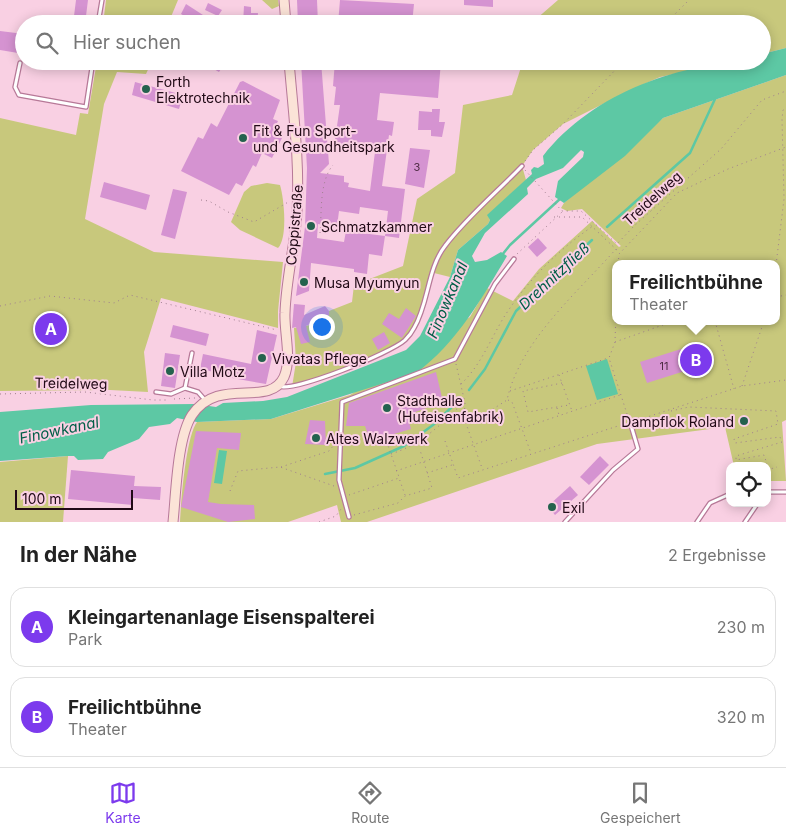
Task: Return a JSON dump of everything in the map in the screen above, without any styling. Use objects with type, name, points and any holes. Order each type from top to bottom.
[{"type":"main road","points":[[284,0],[285,15]]},
{"type":"main road","name":"Coppistraße","points":[[278,386],[286,367],[286,300],[298,196],[298,167],[290,70]]},
{"type":"main road","points":[[173,522],[177,473],[191,417],[205,400],[220,394],[261,392],[278,386]]},
{"type":"lane","points":[[100,15],[102,0]]},
{"type":"lane","points":[[19,70],[15,87],[19,95],[86,107],[92,70]]},
{"type":"lane","points":[[278,386],[284,389],[321,378],[370,359],[404,341],[420,316],[433,273],[444,247],[522,166]]},
{"type":"lane","points":[[349,517],[340,488],[338,467],[342,402],[455,360],[495,284],[514,259]]},
{"type":"lane","points":[[185,388],[192,353]]},
{"type":"lane","points":[[156,392],[170,394],[185,388],[198,392],[205,400]]},
{"type":"lane","points":[[565,522],[613,470],[638,449],[630,422]]},
{"type":"lane","points":[[771,492],[786,492]]},
{"type":"lane","points":[[697,522],[710,503],[726,496]]},
{"type":"lane","points":[[745,522],[755,507]]},
{"type":"path","points":[[674,15],[689,0]]},
{"type":"path","points":[[522,166],[533,150],[563,124],[615,70]]},
{"type":"path","name":"Treidelweg","points":[[562,211],[582,211],[617,244],[634,226],[720,149],[762,100],[786,90]]},
{"type":"path","points":[[777,260],[784,199],[785,147],[782,119],[783,110],[786,108]]},
{"type":"path","points":[[619,253],[677,194],[728,169],[785,147]]},
{"type":"path","points":[[320,233],[325,182],[333,166]]},
{"type":"path","points":[[514,259],[520,249],[562,211],[530,175]]},
{"type":"path","points":[[201,200],[210,201],[228,212],[254,222],[298,196]]},
{"type":"path","points":[[554,217],[582,217],[619,253]]},
{"type":"path","points":[[461,384],[480,362],[496,331],[521,293],[571,242],[593,226]]},
{"type":"path","points":[[618,260],[619,247]]},
{"type":"path","points":[[464,418],[490,411],[507,400],[511,381],[541,333],[616,249]]},
{"type":"path","points":[[0,306],[50,296],[114,303],[130,296],[242,323],[285,330]]},
{"type":"path","points":[[616,325],[615,342],[609,358],[630,422]]},
{"type":"path","points":[[615,342],[663,325]]},
{"type":"path","points":[[716,325],[734,389]]},
{"type":"path","points":[[742,386],[763,325]]},
{"type":"path","points":[[509,391],[609,358]]},
{"type":"path","points":[[455,360],[465,401],[464,418],[482,469]]},
{"type":"path","points":[[558,375],[572,411]]},
{"type":"path","points":[[445,441],[458,478],[742,386],[786,380]]},
{"type":"path","points":[[562,383],[523,391],[528,412],[569,405]]},
{"type":"path","name":"Treidelweg","points":[[0,394],[85,392],[142,399]]},
{"type":"path","points":[[396,471],[620,395]]},
{"type":"path","points":[[507,400],[512,402],[531,453]]},
{"type":"path","points":[[391,454],[412,447],[434,432],[465,401]]},
{"type":"path","points":[[557,407],[560,415]]},
{"type":"path","points":[[663,412],[689,407],[776,412],[778,424],[734,439],[735,443],[780,437],[782,442],[736,456],[736,460],[764,455],[766,462]]},
{"type":"path","points":[[385,437],[405,496]]},
{"type":"path","points":[[230,490],[238,471],[280,467],[329,451],[339,440]]},
{"type":"path","points":[[349,517],[398,502],[405,496],[432,488],[420,450]]},
{"type":"path","points":[[427,473],[453,465]]},
{"type":"path","points":[[280,467],[340,488]]},
{"type":"path","points":[[771,469],[777,467]]},
{"type":"path","points":[[343,497],[399,478]]},
{"type":"path","points":[[319,522],[336,516],[345,503]]},
{"type":"shaded area","points":[[106,0],[178,0],[172,15],[104,15]]},
{"type":"shaded area","points":[[262,0],[278,0],[279,6],[272,9]]},
{"type":"shaded area","points":[[558,0],[786,0],[786,48],[771,52],[771,15],[541,15]]},
{"type":"shaded area","points":[[95,70],[148,70],[146,74],[117,72],[104,104],[85,219],[154,252],[283,262],[278,328],[161,298],[144,352],[148,392],[110,390],[0,391],[0,118],[76,135],[80,113],[88,114]]},
{"type":"shaded area","points":[[520,70],[693,70],[660,77],[563,124],[533,150],[522,166],[526,180],[488,215],[490,220],[488,224],[458,250],[450,277],[430,272],[423,311],[407,341],[330,374],[292,387],[296,362],[294,328],[310,325],[329,315],[329,311],[352,302],[354,285],[403,266],[417,199],[455,173],[463,105],[512,95]]},
{"type":"shaded area","points":[[786,75],[786,420],[782,422],[786,481],[771,481],[771,462],[733,462],[725,427],[597,444],[367,522],[341,522],[337,505],[288,522],[180,522],[187,454],[197,422],[271,419],[350,395],[470,317],[487,288],[513,301],[539,269],[592,221],[619,247],[621,246],[582,209],[567,211],[561,208],[564,203],[663,118]]},
{"type":"shaded area","points":[[267,183],[280,185],[284,208],[283,236],[278,248],[240,230],[231,222],[244,192],[251,186]]},
{"type":"shaded area","points":[[68,456],[63,522],[0,522],[0,462]]},
{"type":"water","name":"Finowkanal","points":[[786,48],[786,75],[663,118],[625,156],[564,203],[555,197],[558,181],[583,157],[584,152],[581,150],[563,168],[536,179],[527,188],[528,194],[485,233],[472,256],[475,262],[487,260],[501,252],[507,256],[488,288],[456,334],[431,361],[416,373],[271,419],[197,422],[177,418],[170,424],[149,427],[139,439],[108,452],[103,459],[78,460],[74,456],[68,456],[0,461],[0,412],[91,405],[195,404],[216,407],[223,403],[263,401],[287,397],[406,350],[420,336],[450,277],[458,250],[488,224],[490,220],[487,215],[532,174],[531,170],[534,167],[538,168],[544,164],[543,156],[587,114],[613,98],[642,84],[671,74],[688,70],[771,70],[771,52]]},
{"type":"water","points":[[607,359],[618,394],[597,400],[586,366]]},
{"type":"water","points":[[219,450],[227,451],[222,484],[214,483]]},
{"type":"building","points":[[76,0],[88,0],[86,15],[74,15]]},
{"type":"building","points":[[297,0],[317,0],[318,15],[298,15]]},
{"type":"building","points":[[340,0],[414,4],[413,15],[339,15]]},
{"type":"building","points":[[464,0],[493,0],[493,7],[464,5]]},
{"type":"building","points":[[208,3],[222,10],[219,15],[216,15],[205,10]]},
{"type":"building","points":[[186,4],[203,15],[183,15],[181,14]]},
{"type":"building","points":[[244,6],[251,7],[251,13],[258,13],[258,15],[244,15]]},
{"type":"building","points":[[0,31],[15,33],[15,52],[0,50]]},
{"type":"building","points":[[302,70],[322,70],[329,164],[320,173],[344,176],[344,182],[349,183],[348,187],[370,191],[375,152],[334,147],[340,105],[334,105],[336,87],[333,86],[334,70],[440,70],[438,98],[380,93],[377,120],[394,122],[392,136],[389,135],[382,186],[405,189],[399,238],[385,236],[382,256],[369,254],[367,274],[354,272],[354,269],[311,263],[309,291],[296,296],[305,227],[307,168]],"holes":[[[360,207],[388,211],[385,236],[346,231],[344,242],[317,238],[318,224],[337,227],[339,211],[359,214]]]},
{"type":"building","name":"Fit & Fun Sport- und Gesundheitspark","points":[[243,81],[280,100],[273,119],[278,121],[273,131],[283,136],[272,158],[262,153],[256,167],[253,165],[242,186],[236,183],[229,195],[181,171],[198,137],[203,139],[211,123],[217,127],[240,82]]},
{"type":"building","name":"Forth Elektrotechnik","points":[[135,82],[183,95],[179,109],[132,95]]},
{"type":"building","points":[[432,109],[440,109],[439,122],[445,122],[442,137],[431,136],[431,130],[418,130],[419,111],[432,112]]},
{"type":"building","points":[[410,148],[430,150],[424,188],[405,184]]},
{"type":"building","points":[[104,182],[150,195],[146,210],[100,197]]},
{"type":"building","points":[[173,189],[187,192],[175,239],[161,235]]},
{"type":"building","points":[[538,238],[547,248],[537,257],[528,247]]},
{"type":"building","points":[[294,304],[305,305],[304,315],[325,306],[329,311],[329,315],[306,326],[310,342],[301,344],[296,327],[292,328]]},
{"type":"building","points":[[406,308],[416,316],[402,338],[382,324],[389,313],[399,319]]},
{"type":"building","points":[[173,325],[209,334],[206,346],[170,337]]},
{"type":"building","name":"Vivatas Pflege","points":[[257,330],[277,335],[266,384],[232,378],[233,376],[200,369],[203,354],[251,364]]},
{"type":"building","points":[[384,332],[390,343],[378,350],[372,339]]},
{"type":"building","points":[[681,349],[688,370],[647,383],[640,362]]},
{"type":"building","name":"Villa Motz","points":[[165,353],[180,355],[175,388],[161,386]]},
{"type":"building","name":"Stadthalle (Hufeisenfabrik)","points":[[436,372],[443,402],[407,415],[411,429],[370,441],[365,426],[346,426],[349,403]]},
{"type":"building","name":"Altes Walzwerk","points":[[310,420],[325,421],[326,445],[305,444]]},
{"type":"building","points":[[196,431],[241,433],[239,450],[217,448],[208,502],[254,505],[255,519],[228,522],[181,507]]},
{"type":"building","points":[[600,456],[609,465],[589,485],[580,477]]},
{"type":"building","points":[[71,470],[135,476],[134,486],[161,487],[160,500],[133,498],[133,505],[68,499]]},
{"type":"building","points":[[570,486],[578,495],[555,515],[548,506]]},
{"type":"waterway","points":[[607,227],[690,153],[715,99]]},
{"type":"waterway","points":[[502,255],[510,245],[561,198]]},
{"type":"waterway","name":"Drehnitzfließ","points":[[469,390],[485,369],[516,311],[592,240]]},
{"type":"waterway","name":"Drehnitzfließ","points":[[325,474],[355,468],[404,446],[433,425],[456,403]]},
{"type":"place","name":"Forth Elektrotechnik","points":[[146,89]]},
{"type":"place","name":"Fit & Fun Sport- und Gesundheitspark","points":[[243,138]]},
{"type":"place","name":"Schmatzkammer","points":[[311,226]]},
{"type":"place","name":"Musa Myumyun","points":[[304,282]]},
{"type":"place","name":"Kleingartenanlage Eisenspalterei","points":[[51,329]]},
{"type":"place","name":"Vivatas Pflege","points":[[262,358]]},
{"type":"place","name":"Freilichtbühne","points":[[696,360]]},
{"type":"place","name":"Villa Motz","points":[[170,371]]},
{"type":"place","name":"Stadthalle (Hufeisenfabrik)","points":[[387,408]]},
{"type":"place","name":"Dampflok Roland","points":[[744,421]]},
{"type":"place","name":"Altes Walzwerk","points":[[316,438]]},
{"type":"place","name":"Exil","points":[[552,507]]}]
